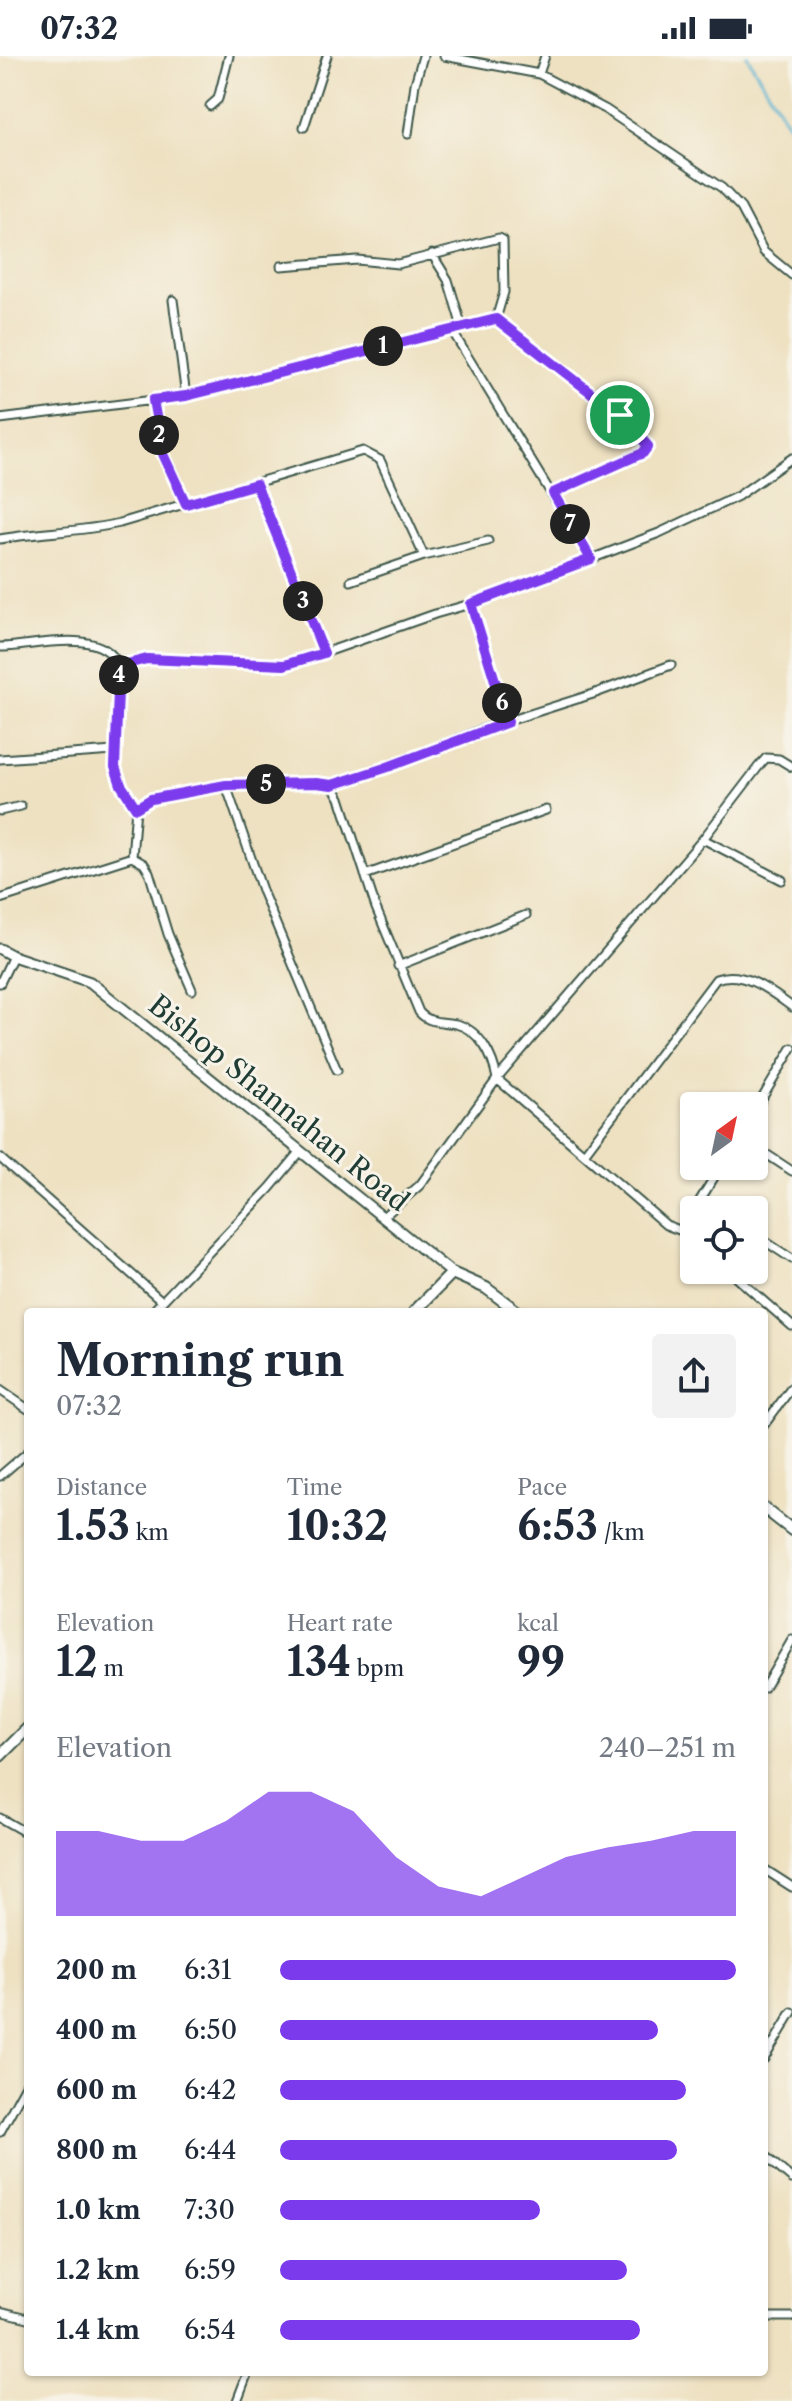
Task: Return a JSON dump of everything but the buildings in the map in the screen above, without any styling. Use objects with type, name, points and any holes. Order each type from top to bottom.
[{"type":"main road","points":[[418,1308],[452,1273]]},
{"type":"main road","name":"Bishop Shannahan Road","points":[[452,1273],[486,1288],[513,1308]]},
{"type":"main road","points":[[768,1511],[792,1530]]},
{"type":"main road","points":[[0,1756],[24,1732]]},
{"type":"street","points":[[210,106],[218,99],[229,56]]},
{"type":"street","points":[[304,127],[327,56]]},
{"type":"street","points":[[408,134],[415,84],[423,56]]},
{"type":"street","points":[[448,56],[539,74],[605,109],[722,188],[741,208],[764,252],[792,275]]},
{"type":"street","points":[[539,74],[545,56]]},
{"type":"street","points":[[281,266],[357,260],[398,264],[496,238],[503,240],[504,292],[496,319]]},
{"type":"street","points":[[432,254],[448,280],[462,327]]},
{"type":"street","points":[[173,300],[186,396]]},
{"type":"street","points":[[0,419],[186,396],[496,319]]},
{"type":"street","points":[[496,319],[620,415],[648,446],[643,453],[553,493]]},
{"type":"street","points":[[451,329],[591,559]]},
{"type":"street","points":[[153,400],[163,454],[186,504]]},
{"type":"street","points":[[0,539],[37,532],[90,530],[363,451],[380,460],[424,556]]},
{"type":"street","points":[[119,666],[147,659],[284,665],[324,653],[471,604],[698,516],[738,496],[792,458]]},
{"type":"street","points":[[256,484],[324,653]]},
{"type":"street","points":[[351,581],[424,556],[488,541]]},
{"type":"street","points":[[471,604],[508,722]]},
{"type":"street","points":[[0,647],[50,640],[86,643],[110,652],[119,666],[114,751],[121,785],[136,808],[132,857]]},
{"type":"street","points":[[136,808],[151,799],[226,785],[332,785],[671,665]]},
{"type":"street","points":[[0,759],[114,751]]},
{"type":"street","points":[[383,1217],[420,1185],[497,1079],[703,839],[766,758],[779,759],[792,767]]},
{"type":"street","points":[[226,785],[263,893],[337,1070]]},
{"type":"street","points":[[332,785],[340,798],[398,966],[424,1018],[455,1024],[477,1037],[494,1062],[497,1079],[666,1225],[680,1230]]},
{"type":"street","points":[[0,811],[21,806]]},
{"type":"street","points":[[365,875],[546,810]]},
{"type":"street","points":[[703,839],[782,880]]},
{"type":"street","points":[[0,899],[132,857],[144,864],[149,872],[168,934],[192,990]]},
{"type":"street","points":[[398,966],[526,915]]},
{"type":"street","name":"Bishop Shannahan Road","points":[[0,949],[90,982],[299,1155],[452,1273]]},
{"type":"street","points":[[0,983],[13,956]]},
{"type":"street","points":[[584,1154],[607,1128],[703,992],[716,979],[739,975],[792,1007]]},
{"type":"street","points":[[766,1092],[792,1048]]},
{"type":"street","points":[[156,1308],[299,1155]]},
{"type":"street","points":[[768,1155],[792,1171]]},
{"type":"street","points":[[0,1158],[162,1301]]},
{"type":"street","points":[[768,1243],[792,1259]]},
{"type":"street","points":[[744,1284],[792,1326]]},
{"type":"street","points":[[768,1420],[792,1387]]},
{"type":"street","points":[[0,1390],[24,1406]]},
{"type":"street","points":[[0,1476],[24,1455]]},
{"type":"street","points":[[768,1681],[792,1640]]},
{"type":"street","points":[[0,1818],[24,1832]]},
{"type":"street","points":[[768,1872],[792,1887]]},
{"type":"street","points":[[768,2052],[792,2012]]},
{"type":"street","points":[[0,2132],[24,2088]]},
{"type":"street","points":[[768,2158],[792,2179]]},
{"type":"street","points":[[0,2311],[24,2317]]},
{"type":"street","points":[[768,2317],[792,2317]]},
{"type":"street","points":[[237,2401],[246,2376]]},
{"type":"waterway","points":[[747,56],[792,131]]},
{"type":"route","points":[[496,319],[620,415],[648,446],[643,453],[553,493],[591,559],[471,604],[508,722],[332,785],[226,785],[174,793],[151,799],[136,808],[121,785],[115,767],[119,666],[147,659],[284,665],[324,653],[256,484],[186,504],[163,454],[153,400],[186,396],[228,383],[496,319]]}]
